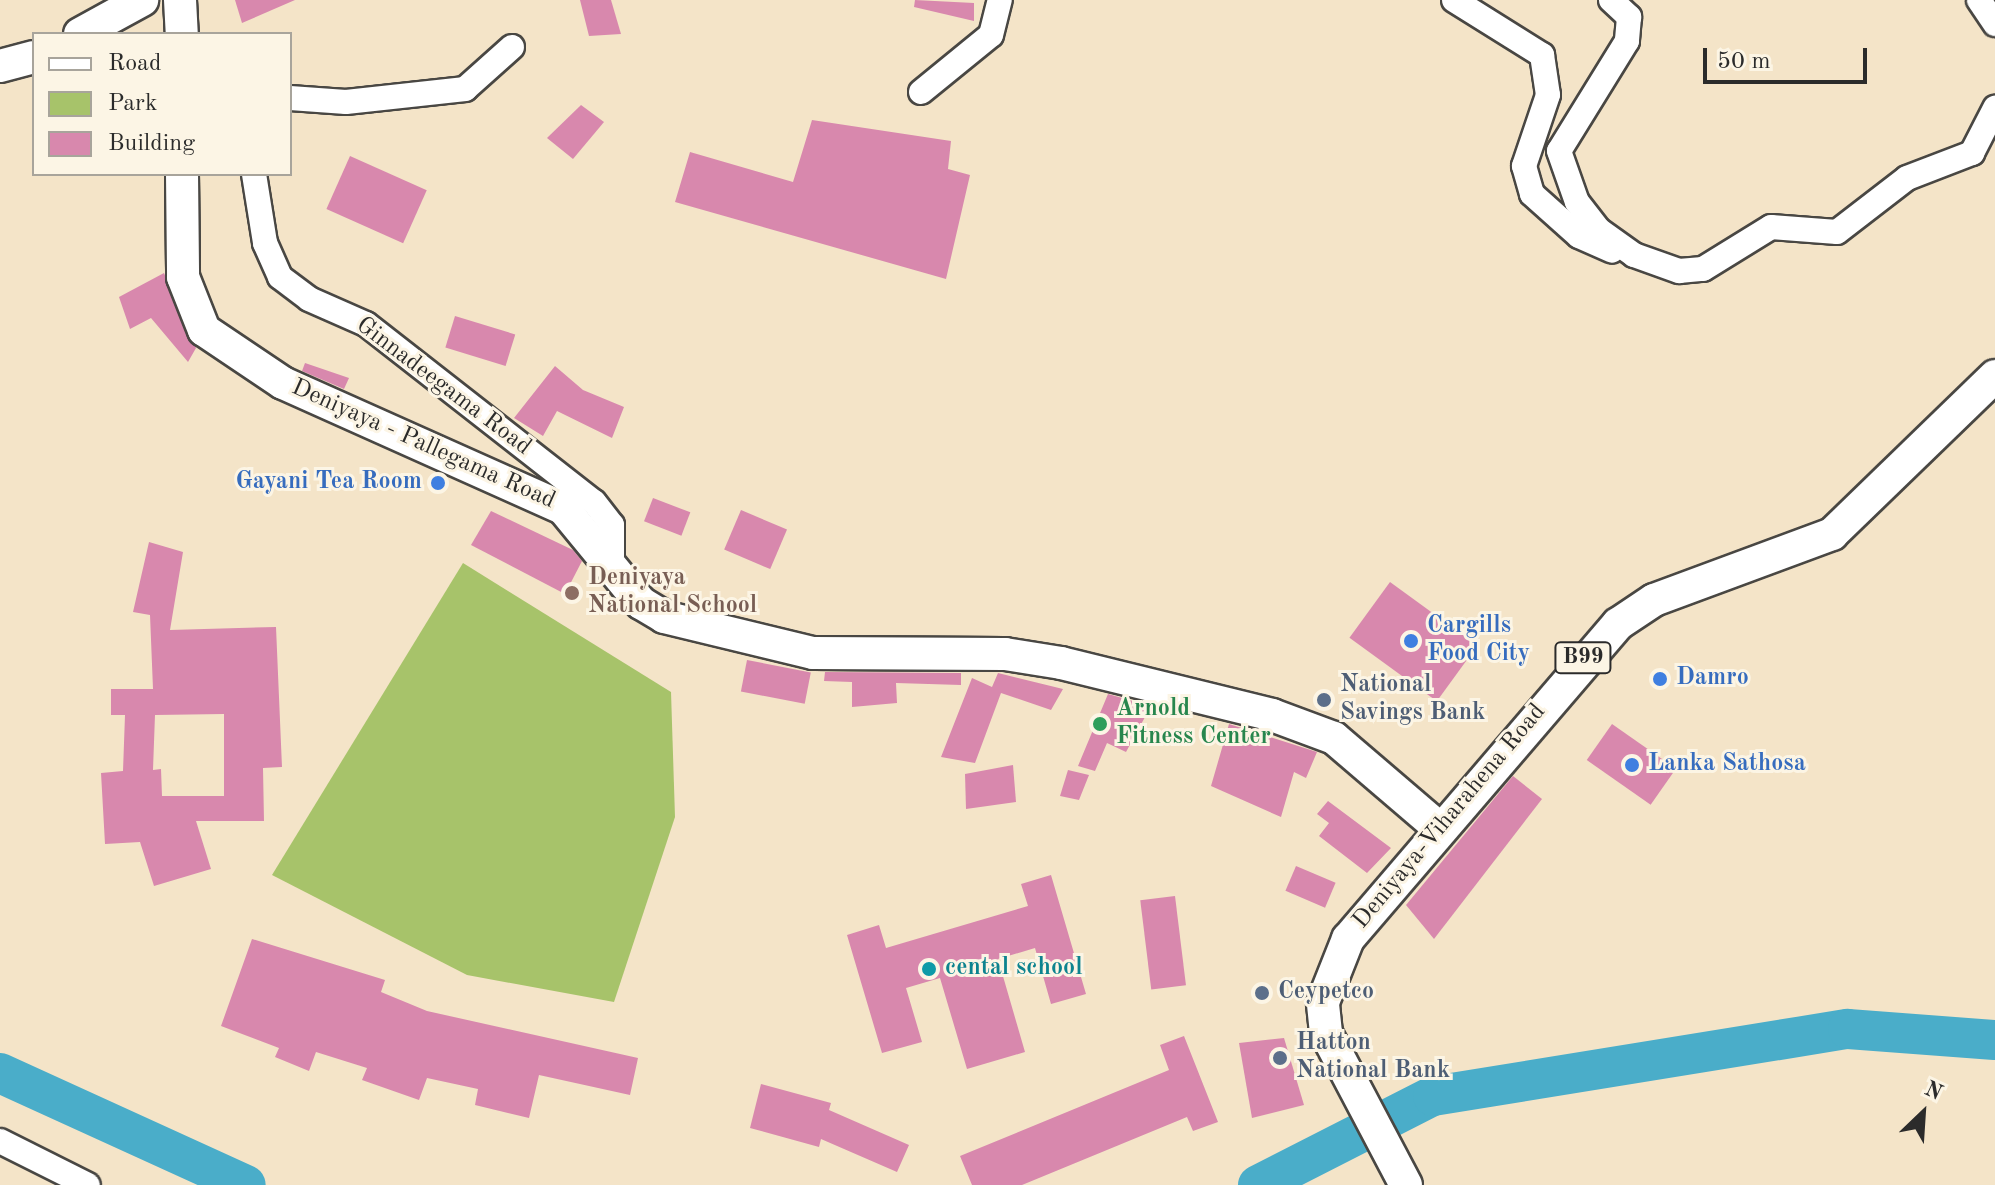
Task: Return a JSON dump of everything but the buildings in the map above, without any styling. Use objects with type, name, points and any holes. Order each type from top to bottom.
[{"type":"main road","points":[[84,32],[142,0]]},
{"type":"main road","points":[[180,0],[182,32]]},
{"type":"main road","points":[[0,66],[32,58]]},
{"type":"main road","name":"Deniyaya - Pallegama Road","points":[[182,176],[183,277],[204,330],[283,383],[563,508],[612,562],[641,603],[664,617],[761,646],[1019,656],[1311,727],[1356,753],[1439,828]]},
{"type":"main road","name":"Deniyaya-Viharahena Road","points":[[1402,1178],[1343,1074],[1326,1033],[1331,971],[1439,828],[1618,624],[1654,600],[1832,534],[1991,388]]},
{"type":"street","points":[[921,92],[991,35],[1000,0]]},
{"type":"street","points":[[1454,0],[1542,55],[1548,95],[1524,166],[1532,194],[1579,236],[1679,271],[1703,269],[1771,227],[1837,232],[1907,178],[1972,153],[1995,108]]},
{"type":"street","points":[[1611,0],[1629,17],[1627,41],[1559,151],[1577,202],[1599,230],[1634,255]]},
{"type":"street","points":[[1979,0],[1995,24]]},
{"type":"street","points":[[292,98],[346,102],[465,89],[512,47]]},
{"type":"street","name":"Ginnadeegama Road","points":[[254,176],[265,243],[280,277],[309,299],[366,324],[594,502],[612,525],[612,562]]},
{"type":"street","points":[[0,1141],[88,1185]]},
{"type":"green space","points":[[463,563],[671,692],[675,817],[614,1002],[467,975],[272,875]]},
{"type":"waterway","points":[[1258,1185],[1433,1096],[1848,1029],[1995,1040]]},
{"type":"waterway","points":[[0,1073],[246,1185]]},
{"type":"place","name":"Gayani Tea Room","points":[[438,483]]},
{"type":"place","name":"Deniyaya National School","points":[[572,593]]},
{"type":"place","name":"Cargills Food City","points":[[1411,641]]},
{"type":"place","name":"Damro","points":[[1660,679]]},
{"type":"place","name":"National Savings Bank","points":[[1324,700]]},
{"type":"place","name":"Arnold Fitness Center","points":[[1100,724]]},
{"type":"place","name":"Lanka Sathosa","points":[[1632,765]]},
{"type":"place","name":"cental school","points":[[929,969]]},
{"type":"place","name":"Ceypetco","points":[[1262,993]]},
{"type":"place","name":"Hatton National Bank","points":[[1280,1058]]}]
